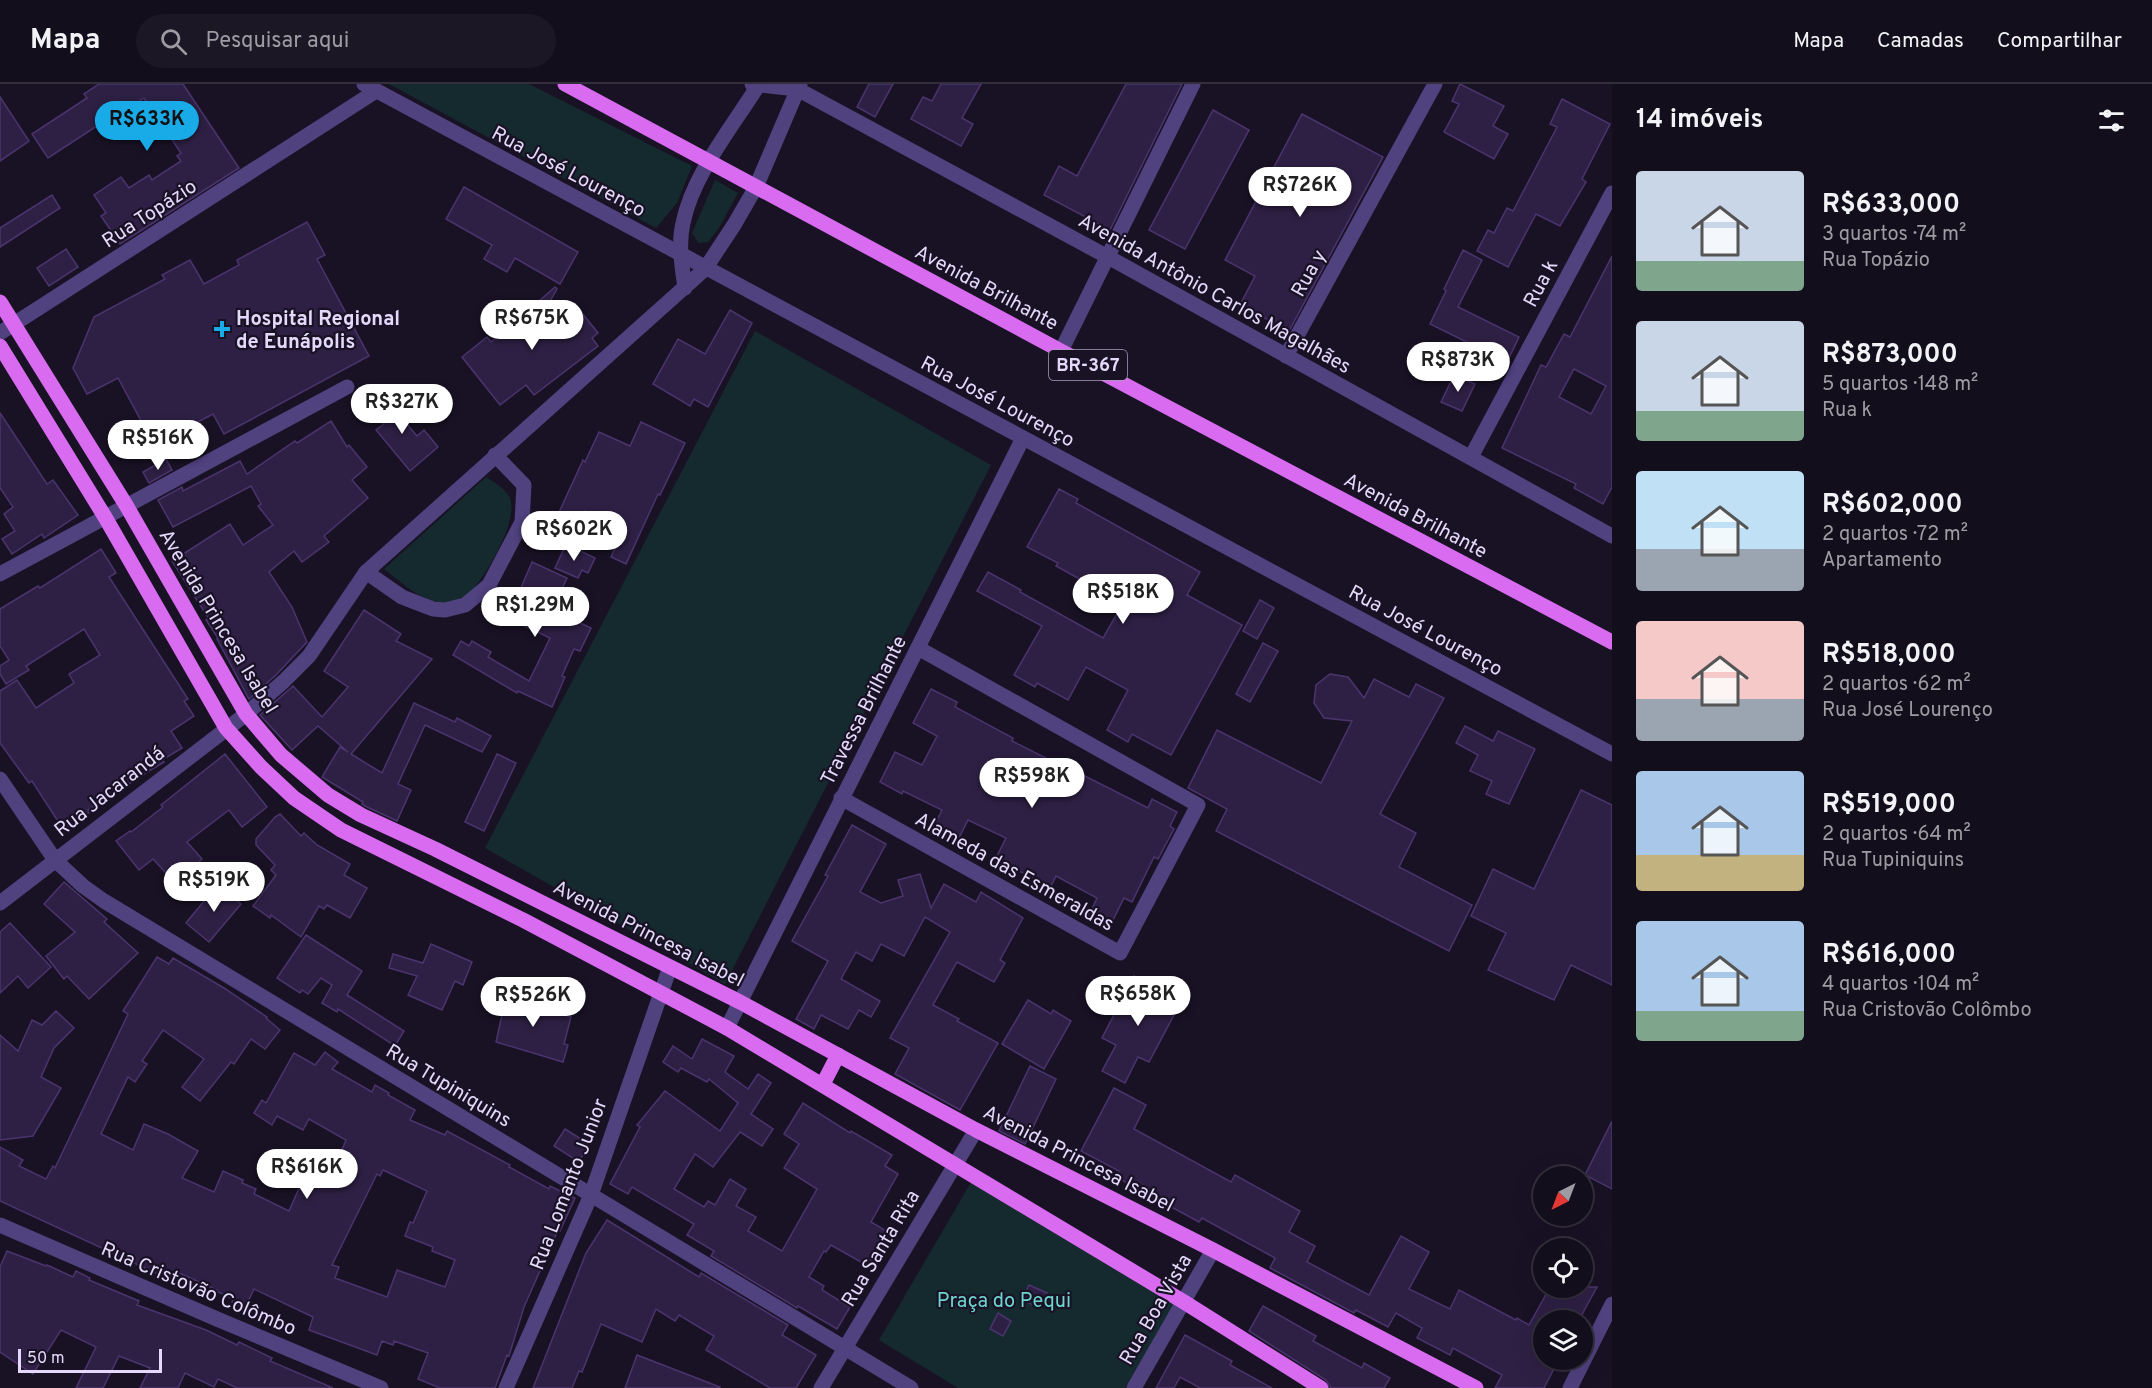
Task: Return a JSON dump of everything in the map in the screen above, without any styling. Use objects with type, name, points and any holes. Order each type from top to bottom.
[{"type":"main road","name":"Avenida Brilhante","points":[[566,84],[1061,351],[1610,637]]},
{"type":"main road","name":"Avenida Princesa Isabel","points":[[0,302],[126,505],[246,714],[281,755],[328,795],[353,810],[740,1002],[976,1130],[1213,1250],[1476,1388]]},
{"type":"main road","points":[[0,346],[105,517],[226,728],[261,767],[294,798],[341,830],[523,920],[727,1028],[1184,1302],[1321,1388]]},
{"type":"main road","points":[[823,1084],[838,1055]]},
{"type":"street","points":[[685,288],[681,256],[682,224],[687,208],[710,162],[756,84],[798,86]]},
{"type":"street","points":[[1061,351],[1193,84]]},
{"type":"street","name":"Rua y","points":[[1286,356],[1435,84]]},
{"type":"street","name":"Rua José Lourenço","points":[[366,85],[1612,754]]},
{"type":"street","name":"Rua Topázio","points":[[0,333],[374,93],[366,85]]},
{"type":"street","name":"Avenida Antônio Carlos Magalhães","points":[[798,86],[1612,536]]},
{"type":"street","name":"Rua Jacarandá","points":[[0,903],[246,714],[283,682],[309,656],[366,572],[705,269],[756,186],[798,86]]},
{"type":"street","name":"Rua k","points":[[1471,457],[1612,193]]},
{"type":"street","points":[[0,574],[347,387]]},
{"type":"street","name":"Travessa Brilhante","points":[[727,1028],[1023,438]]},
{"type":"street","points":[[366,572],[402,597],[433,609],[445,610],[465,605],[489,585],[522,522],[524,485],[495,455]]},
{"type":"street","name":"Alameda das Esmeraldas","points":[[841,798],[1120,953],[1198,805],[918,648]]},
{"type":"street","name":"Rua Tupiniquins","points":[[0,779],[55,860],[83,886],[139,923],[911,1388]]},
{"type":"street","name":"Rua Lomanto Junior","points":[[506,1388],[591,1195],[670,967]]},
{"type":"street","name":"Rua Santa Rita","points":[[820,1388],[976,1130]]},
{"type":"street","name":"Rua Cristovão Colômbo","points":[[0,1225],[381,1388]]},
{"type":"street","name":"Rua Boa Vista","points":[[1134,1388],[1213,1250]]},
{"type":"street","points":[[1569,1388],[1612,1304]]},
{"type":"green space","points":[[389,84],[529,84],[692,166],[677,203],[656,228]]},
{"type":"green space","points":[[715,180],[738,193],[719,228],[708,242],[699,243],[692,233]]},
{"type":"green space","points":[[755,331],[991,465],[725,984],[485,848]]},
{"type":"green space","points":[[486,477],[508,495],[511,508],[505,535],[498,550],[473,589],[456,600],[442,602],[431,600],[410,589],[384,569]]},
{"type":"green space","name":"Praça do Pequi","points":[[973,1179],[1176,1303],[1125,1388],[958,1388],[879,1340]]},
{"type":"building","points":[[99,84],[183,84],[239,168],[120,244],[101,216],[106,213],[94,195],[121,177],[129,188],[149,175],[152,180],[181,161],[177,156],[181,153],[144,98],[48,158],[32,134],[87,98],[84,94]]},
{"type":"building","points":[[869,84],[893,84],[875,117],[857,107]]},
{"type":"building","points":[[941,84],[981,84],[962,118],[973,124],[961,146],[911,119],[923,97],[932,101]]},
{"type":"building","points":[[1126,84],[1182,84],[1110,230],[1044,195],[1059,166],[1077,176]]},
{"type":"building","points":[[1460,84],[1504,106],[1493,126],[1508,134],[1494,159],[1444,132],[1459,104],[1452,101]]},
{"type":"building","points":[[0,97],[29,141],[0,161]]},
{"type":"building","points":[[1562,99],[1610,124],[1582,179],[1586,182],[1560,226],[1536,214],[1508,267],[1477,251],[1488,230],[1494,233],[1507,208],[1513,211],[1557,127],[1550,124]]},
{"type":"building","points":[[1213,110],[1249,130],[1185,249],[1149,230]]},
{"type":"building","points":[[1302,114],[1383,157],[1289,331],[1240,305],[1255,276],[1225,260]]},
{"type":"building","points":[[464,187],[578,252],[560,284],[515,258],[507,272],[484,259],[492,245],[446,219]]},
{"type":"building","points":[[52,195],[60,208],[0,247],[0,228]]},
{"type":"building","name":"Hospital Regional de Eunápolis","points":[[307,222],[325,255],[317,259],[369,356],[224,434],[213,414],[154,445],[118,378],[87,394],[73,368],[94,317],[165,279],[162,275],[190,260],[204,284],[239,265],[237,260]]},
{"type":"building","points":[[66,249],[78,267],[49,286],[37,268]]},
{"type":"building","points":[[1463,250],[1482,260],[1458,307],[1519,337],[1507,362],[1430,324]]},
{"type":"building","points":[[1612,256],[1612,487],[1603,504],[1574,488],[1576,484],[1502,448],[1541,365],[1546,367],[1564,334],[1570,337]],"holes":[[[1574,369],[1606,386],[1591,414],[1559,397]]]},
{"type":"building","points":[[555,287],[557,289],[530,337],[574,303],[598,333],[592,338],[598,346],[534,395],[526,385],[500,405],[462,357],[487,337],[491,342],[515,322],[513,320],[528,307],[530,309]]},
{"type":"building","points":[[730,310],[752,323],[708,407],[694,399],[690,406],[653,384],[678,339],[705,354]]},
{"type":"building","points":[[1454,375],[1475,384],[1462,411],[1441,402]]},
{"type":"building","points":[[382,395],[417,436],[424,430],[438,447],[410,471],[376,430],[384,424],[368,406]]},
{"type":"building","points":[[0,413],[47,484],[53,480],[78,515],[44,538],[42,534],[12,554],[2,539],[15,531],[4,514],[13,507],[0,488]]},
{"type":"building","points":[[331,421],[347,447],[349,445],[367,467],[352,480],[368,498],[324,536],[329,542],[302,562],[294,551],[269,572],[292,607],[307,642],[276,675],[249,699],[218,638],[206,620],[209,619],[172,561],[230,524],[243,545],[273,525],[258,506],[261,504],[251,486],[173,527],[158,500],[182,487],[183,491],[240,461],[247,474],[295,441],[297,443]]},
{"type":"building","points":[[641,422],[685,443],[660,495],[658,494],[626,564],[611,557],[624,529],[585,511],[576,530],[555,521],[583,460],[585,462],[599,432],[630,446]]},
{"type":"building","points":[[166,459],[172,470],[149,483],[143,472]]},
{"type":"building","points":[[1059,489],[1078,499],[1076,503],[1200,572],[1187,595],[1242,625],[1171,755],[1132,734],[1128,742],[1107,730],[1128,690],[1086,667],[1068,700],[1037,683],[1035,687],[1014,675],[1042,626],[977,591],[988,572],[1103,638],[1123,603],[1027,547]]},
{"type":"building","points":[[566,544],[595,558],[588,573],[582,570],[578,578],[555,568]]},
{"type":"building","points":[[101,549],[116,573],[109,577],[188,699],[184,701],[194,716],[171,731],[182,748],[63,829],[32,781],[29,783],[0,743],[0,691],[17,680],[36,708],[74,683],[69,674],[100,655],[84,629],[26,666],[29,670],[6,684],[0,674],[0,666],[9,660],[0,646],[0,609],[38,586],[40,588]]},
{"type":"building","points":[[532,562],[567,578],[553,607],[560,610],[559,613],[591,628],[580,651],[574,649],[552,707],[518,691],[517,693],[453,655],[461,641],[469,646],[472,641],[491,652],[488,657],[529,681],[550,638],[508,618]]},
{"type":"building","points":[[1260,600],[1274,608],[1257,639],[1243,631]]},
{"type":"building","points":[[364,610],[401,634],[396,641],[432,659],[351,754],[382,773],[414,703],[455,722],[457,718],[491,736],[482,752],[425,725],[398,784],[411,790],[397,821],[365,806],[363,802],[322,777],[340,747],[348,752],[318,726],[292,750],[260,715],[293,686],[322,717],[348,687],[324,671]]},
{"type":"building","points":[[1263,643],[1278,651],[1250,702],[1236,694]]},
{"type":"building","points":[[1330,674],[1348,677],[1364,698],[1374,679],[1409,697],[1416,684],[1444,698],[1380,814],[1416,833],[1399,867],[1472,905],[1449,951],[1216,831],[1227,809],[1188,788],[1217,730],[1321,783],[1352,721],[1324,718],[1314,703],[1316,685]]},
{"type":"building","points":[[931,689],[957,702],[955,707],[1046,758],[1038,776],[1071,793],[1081,774],[1148,808],[1152,799],[1177,812],[1170,826],[1174,829],[1158,859],[1154,857],[1132,902],[1124,898],[1109,928],[1088,917],[1097,898],[1056,876],[1051,886],[995,860],[1006,838],[968,820],[958,840],[933,828],[942,810],[903,791],[902,794],[880,782],[895,752],[922,765],[937,736],[913,723]]},
{"type":"building","points":[[1465,726],[1493,741],[1498,731],[1535,749],[1509,804],[1486,794],[1492,781],[1470,771],[1478,755],[1456,743]]},
{"type":"building","points":[[225,754],[267,807],[242,827],[229,810],[187,842],[202,859],[175,883],[153,859],[139,870],[116,841],[163,807],[161,805]]},
{"type":"building","points":[[497,754],[516,763],[484,831],[465,822]]},
{"type":"building","points":[[1581,790],[1612,805],[1612,985],[1571,965],[1554,1000],[1488,970],[1506,933],[1471,916],[1493,869],[1534,889]]},
{"type":"building","points":[[280,814],[301,836],[304,833],[317,845],[350,864],[344,875],[367,888],[350,918],[327,905],[324,909],[319,906],[301,937],[271,915],[270,918],[253,906],[276,875],[271,870],[275,865],[256,845],[256,839]]},
{"type":"building","points":[[852,825],[886,844],[860,892],[881,903],[903,896],[898,880],[920,874],[931,908],[944,884],[976,902],[981,892],[1023,918],[1000,960],[1005,963],[994,982],[957,962],[933,1005],[998,1043],[960,1110],[895,1074],[909,1048],[890,1038],[950,932],[925,917],[904,956],[881,944],[872,961],[856,952],[841,979],[880,1001],[871,1017],[859,1010],[848,1029],[821,1015],[814,1029],[796,1019],[828,961],[792,941],[828,876],[825,875]]},
{"type":"building","points":[[64,882],[107,919],[104,922],[138,953],[89,999],[67,976],[64,979],[46,956],[75,932],[44,904]]},
{"type":"building","points":[[218,884],[241,904],[209,942],[186,923]]},
{"type":"building","points":[[10,923],[51,967],[28,988],[18,976],[0,993],[0,932]]},
{"type":"building","points":[[306,935],[362,971],[347,995],[404,1031],[395,1046],[338,1009],[337,1012],[322,1003],[332,985],[321,978],[308,994],[302,990],[300,993],[277,978]]},
{"type":"building","points":[[431,944],[472,962],[463,985],[455,981],[442,1010],[408,995],[417,976],[389,968],[393,954],[423,963]]},
{"type":"building","points":[[157,957],[169,964],[173,958],[224,988],[267,1017],[280,1030],[265,1049],[251,1039],[234,1064],[231,1062],[200,1101],[182,1087],[204,1059],[163,1030],[142,1061],[147,1064],[135,1082],[128,1077],[101,1134],[133,1150],[144,1124],[168,1134],[198,1151],[182,1178],[214,1192],[223,1171],[256,1189],[254,1194],[289,1211],[308,1168],[330,1178],[346,1140],[309,1119],[303,1130],[277,1116],[272,1125],[254,1113],[262,1100],[266,1103],[294,1053],[315,1065],[325,1052],[338,1062],[332,1069],[372,1092],[375,1085],[415,1110],[410,1120],[445,1135],[447,1131],[549,1189],[550,1186],[575,1198],[560,1231],[558,1230],[524,1307],[509,1356],[507,1355],[495,1388],[440,1388],[418,1379],[428,1353],[394,1341],[393,1345],[382,1341],[377,1355],[309,1330],[313,1317],[254,1289],[245,1308],[232,1302],[233,1299],[217,1290],[177,1272],[173,1281],[0,1201],[0,1147],[23,1160],[19,1166],[46,1179],[53,1166],[55,1168],[128,1014],[123,1011]],"holes":[[[383,1170],[427,1191],[405,1236],[433,1247],[432,1251],[455,1260],[445,1287],[397,1270],[387,1297],[335,1278],[339,1267],[332,1265],[377,1174],[380,1176]]]},
{"type":"building","points":[[1134,976],[1182,1000],[1149,1062],[1138,1057],[1125,1083],[1102,1071],[1116,1045],[1102,1038]]},
{"type":"building","points":[[507,992],[550,1005],[549,1010],[571,1017],[564,1044],[568,1045],[563,1062],[496,1042]]},
{"type":"building","points":[[1028,1000],[1051,1014],[1053,1010],[1071,1021],[1044,1069],[1002,1044]]},
{"type":"building","points":[[56,1011],[74,1028],[54,1048],[41,1077],[61,1088],[33,1136],[0,1140],[0,1035],[18,1051],[32,1020],[42,1025]]},
{"type":"building","points":[[702,1039],[734,1056],[725,1072],[748,1089],[758,1074],[771,1083],[751,1114],[773,1129],[762,1146],[740,1132],[713,1167],[695,1154],[674,1189],[704,1207],[708,1201],[715,1205],[730,1179],[746,1189],[736,1206],[756,1217],[748,1231],[782,1251],[817,1189],[784,1168],[799,1144],[784,1134],[803,1103],[850,1133],[851,1131],[892,1155],[885,1166],[898,1174],[871,1222],[893,1235],[884,1250],[879,1247],[868,1266],[831,1245],[826,1252],[824,1251],[809,1277],[824,1286],[822,1290],[850,1307],[837,1329],[798,1306],[797,1308],[711,1256],[714,1251],[687,1235],[694,1224],[632,1187],[628,1194],[610,1184],[640,1127],[637,1125],[665,1091],[720,1131],[738,1103],[709,1079],[707,1082],[681,1068],[678,1072],[663,1062],[673,1046],[692,1059]]},
{"type":"building","points":[[1030,1066],[1056,1079],[1025,1144],[999,1131]]},
{"type":"building","points":[[1114,1088],[1146,1105],[1134,1129],[1231,1182],[1235,1175],[1300,1211],[1289,1232],[1315,1246],[1307,1262],[1369,1295],[1401,1236],[1429,1252],[1409,1289],[1450,1309],[1459,1290],[1529,1325],[1533,1318],[1533,1370],[1553,1370],[1544,1388],[1495,1388],[1502,1375],[1453,1348],[1450,1355],[1417,1338],[1422,1328],[1396,1313],[1388,1327],[1356,1310],[1354,1313],[1270,1268],[1275,1258],[1202,1218],[1199,1222],[1116,1177],[1119,1171],[1081,1151]]},
{"type":"building","points":[[1612,1121],[1612,1189],[1593,1179],[1593,1166],[1590,1166]]},
{"type":"building","points":[[565,1129],[589,1144],[579,1162],[554,1146]]},
{"type":"building","points":[[607,1220],[699,1277],[701,1273],[788,1325],[782,1335],[816,1355],[796,1388],[770,1388],[706,1350],[714,1336],[679,1315],[675,1321],[656,1309],[642,1342],[601,1324],[582,1372],[579,1371],[572,1388],[533,1388],[586,1253]]},
{"type":"building","points":[[7,1251],[73,1277],[76,1271],[90,1278],[89,1280],[139,1301],[137,1305],[206,1330],[237,1345],[239,1342],[272,1358],[270,1361],[333,1388],[237,1388],[218,1379],[214,1387],[185,1373],[178,1388],[140,1388],[150,1368],[119,1356],[103,1388],[76,1388],[96,1347],[61,1330],[33,1374],[0,1352],[0,1267]]},
{"type":"building","points":[[1029,1285],[1047,1293],[1040,1308],[1022,1300]]},
{"type":"building","points":[[1544,1298],[1591,1298],[1584,1310],[1537,1310]]},
{"type":"building","points":[[1263,1306],[1316,1336],[1313,1341],[1362,1368],[1364,1363],[1390,1378],[1384,1388],[1331,1388],[1326,1380],[1249,1331]]},
{"type":"building","points":[[998,1313],[1011,1321],[1003,1336],[990,1329]]},
{"type":"building","points":[[1185,1335],[1232,1361],[1230,1365],[1272,1388],[1200,1388],[1180,1377],[1174,1388],[1156,1388]]},
{"type":"building","points":[[637,1355],[720,1387],[720,1388],[625,1388]]},
{"type":"place","name":"Hospital Regional de Eunápolis","points":[[222,329]]}]
